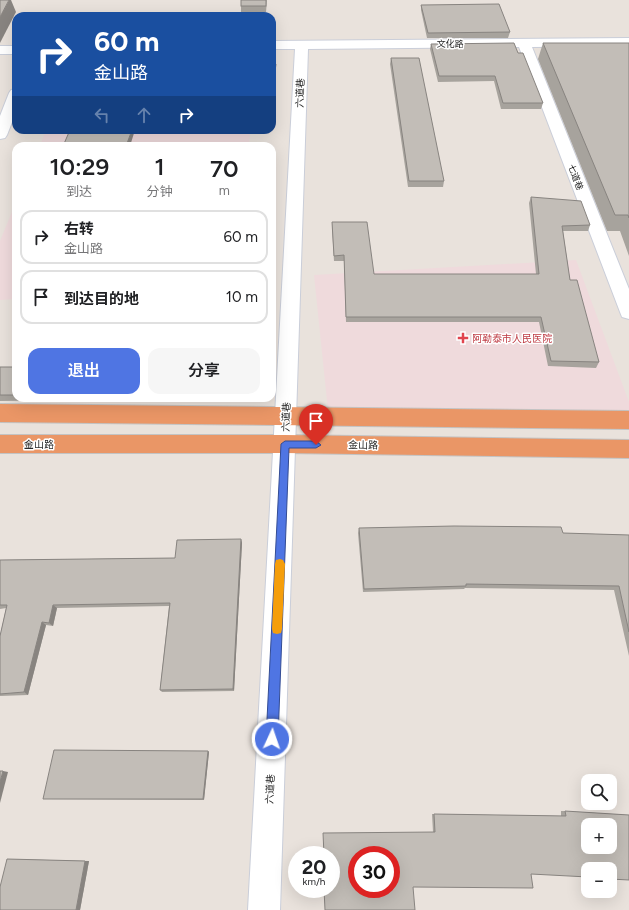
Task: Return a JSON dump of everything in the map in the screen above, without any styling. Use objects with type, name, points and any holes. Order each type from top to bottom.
[{"type":"highway","points":[[0,413],[629,420]]},
{"type":"highway","name":"金山路","points":[[0,444],[285,444],[629,449]]},
{"type":"street","name":"文化路","points":[[276,45],[629,42]]},
{"type":"street","name":"七道巷","points":[[524,43],[629,312]]},
{"type":"street","name":"六道巷","points":[[264,910],[302,44]]},
{"type":"street","points":[[0,50],[12,50]]},
{"type":"street","points":[[0,135],[12,104]]},
{"type":"shaded area","points":[[44,134],[250,134],[249,142],[41,142]]},
{"type":"shaded area","points":[[12,212],[12,299],[0,300],[0,241]]},
{"type":"shaded area","name":"阿勒泰市人民医院","points":[[576,260],[629,402],[629,416],[329,420],[314,275]]},
{"type":"building","points":[[0,0],[9,0],[0,17]]},
{"type":"building","points":[[241,0],[266,0],[266,6],[241,6]]},
{"type":"building","points":[[499,4],[510,32],[428,33],[421,5]]},
{"type":"building","points":[[514,43],[518,53],[523,53],[543,103],[503,103],[495,76],[439,76],[431,44]]},
{"type":"building","points":[[543,43],[629,43],[629,218],[628,215],[615,215]]},
{"type":"building","points":[[391,58],[419,58],[444,181],[409,181]]},
{"type":"building","points":[[68,134],[130,134],[128,142],[65,142]]},
{"type":"building","points":[[531,197],[581,201],[590,225],[562,226],[570,280],[577,280],[599,362],[551,361],[541,317],[346,317],[344,255],[334,256],[332,222],[367,222],[374,274],[539,274]]},
{"type":"building","points":[[0,367],[12,367],[12,395],[0,395]]},
{"type":"building","points":[[454,526],[561,527],[563,533],[629,535],[629,632],[619,586],[466,584],[466,586],[364,589],[359,528]]},
{"type":"building","points":[[241,539],[233,689],[160,690],[170,603],[53,605],[49,623],[42,622],[24,692],[0,694],[0,636],[7,605],[0,605],[0,560],[175,558],[177,540]]},
{"type":"building","points":[[54,750],[208,751],[203,799],[43,799]]},
{"type":"building","points":[[0,771],[3,771],[0,782]]},
{"type":"building","points":[[565,811],[629,815],[629,880],[617,879],[617,862],[581,862],[581,877],[531,874],[533,888],[413,887],[415,910],[325,910],[324,898],[340,898],[340,846],[324,846],[323,833],[435,832],[434,814],[566,816]]},
{"type":"building","points":[[7,859],[85,861],[76,910],[0,910],[0,887]]},
{"type":"slow traffic","points":[[277,629],[280,564]]},
{"type":"place","name":"阿勒泰市人民医院","points":[[463,338]]},
{"type":"route","points":[[272,739],[285,444],[316,445]]}]
